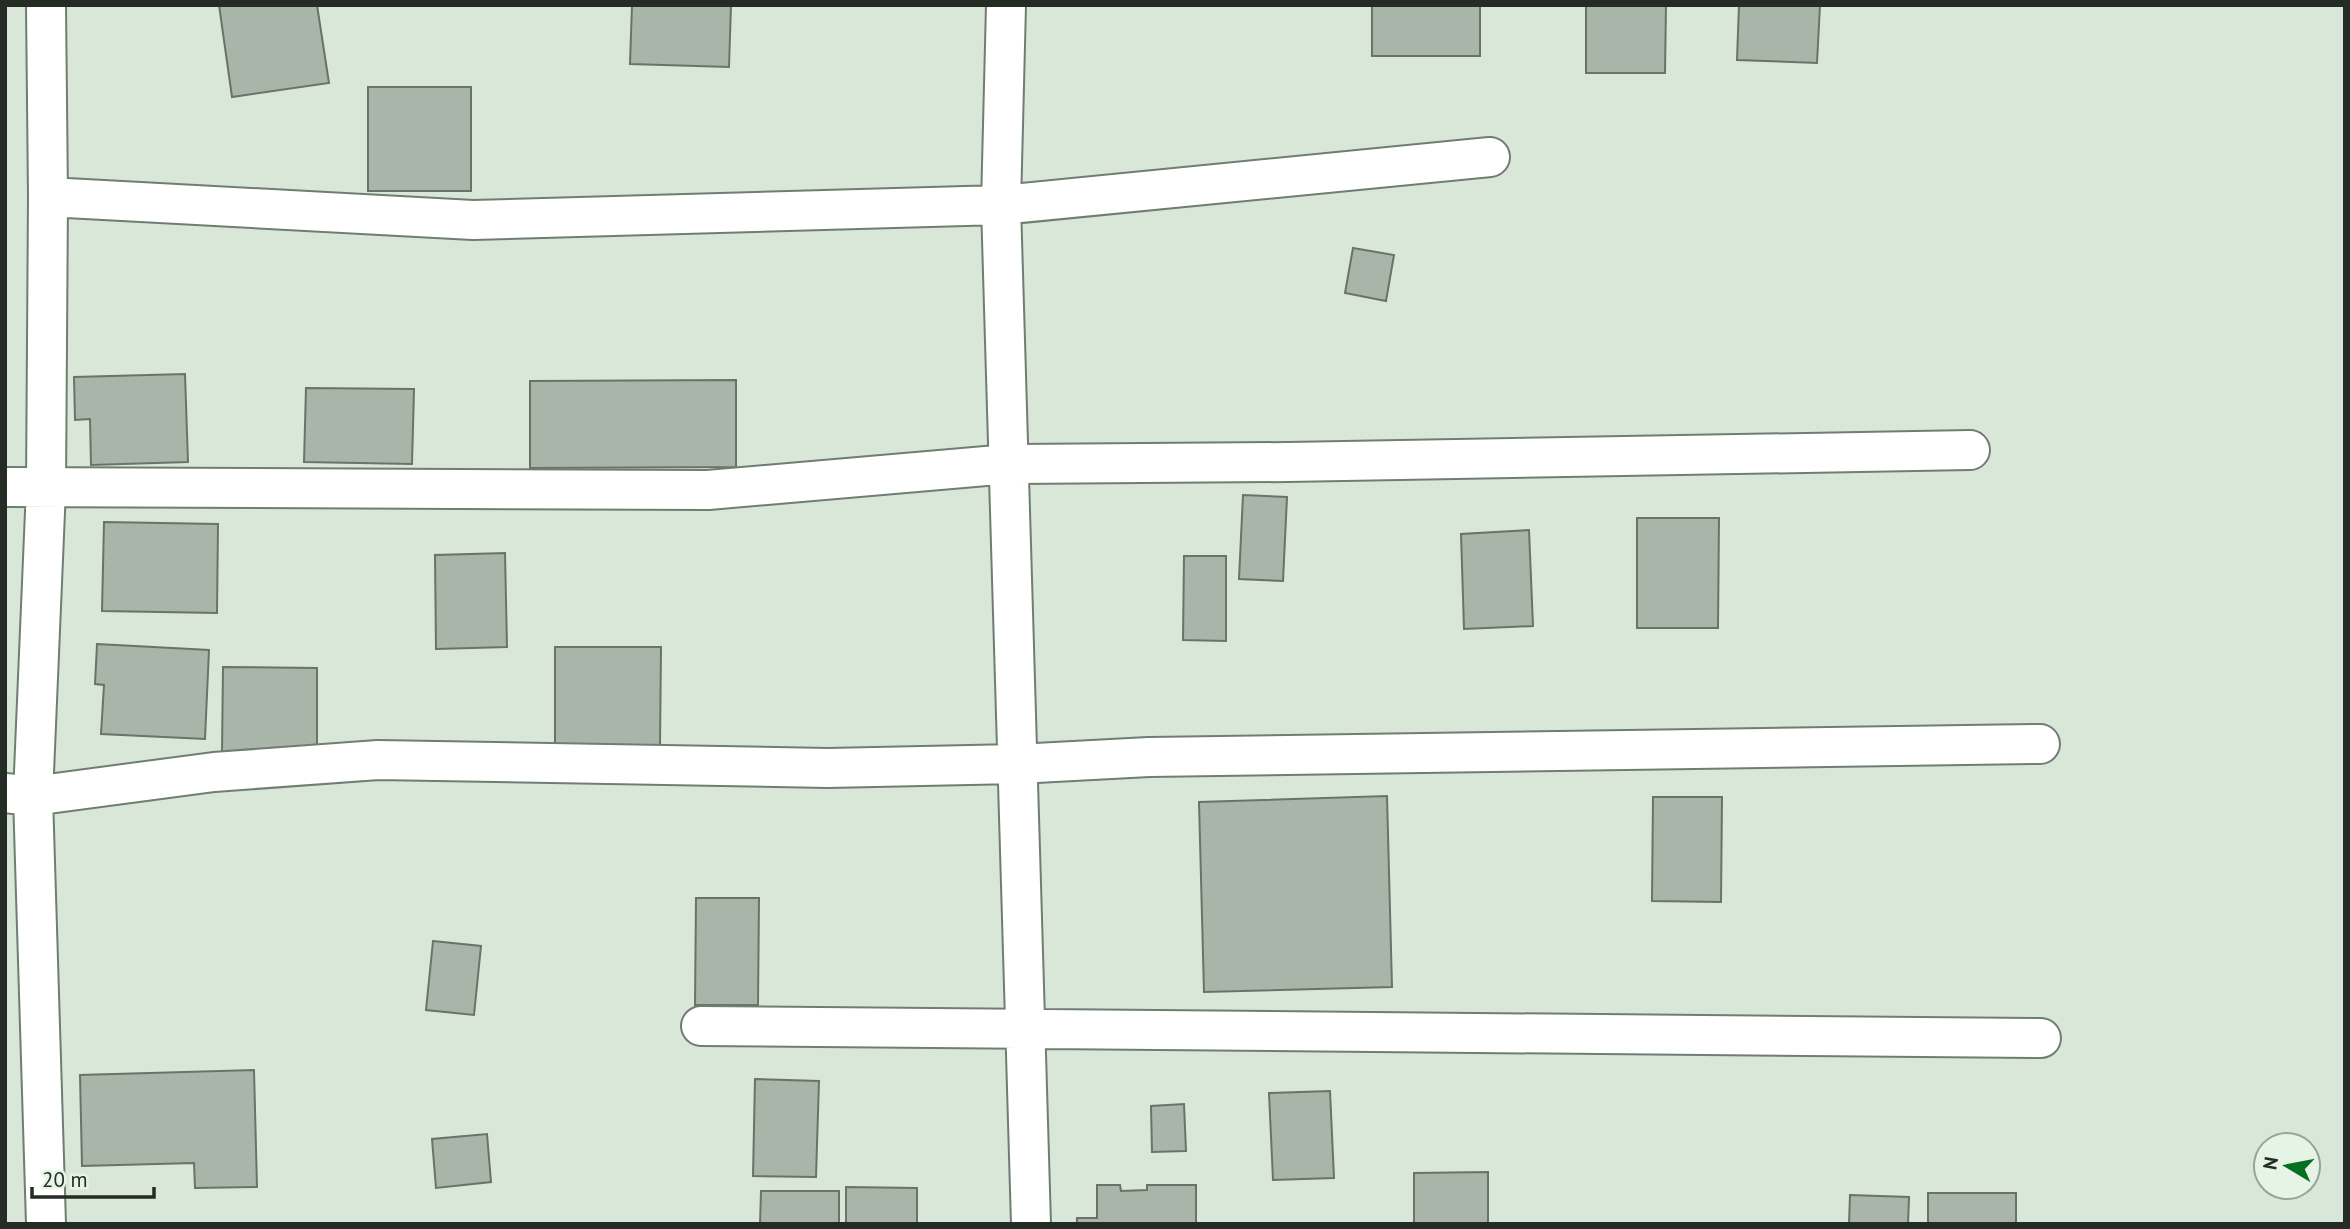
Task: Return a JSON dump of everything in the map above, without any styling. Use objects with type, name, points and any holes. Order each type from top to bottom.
[{"type":"street","points":[[46,5],[46,488],[19,795],[46,1224]]},
{"type":"street","points":[[1006,5],[1001,205],[1031,1224]]},
{"type":"street","points":[[48,197],[473,220],[1001,205],[1490,157]]},
{"type":"street","points":[[5,487],[708,490],[1009,464],[1970,450]]},
{"type":"street","points":[[19,795],[214,772],[378,761],[828,768],[1017,764],[1163,757],[2040,744]]},
{"type":"street","points":[[701,1026],[2041,1038]]},
{"type":"building","points":[[219,5],[317,5],[329,83],[232,97]]},
{"type":"building","points":[[632,5],[731,5],[729,67],[630,64]]},
{"type":"building","points":[[1372,5],[1480,5],[1480,56],[1372,56]]},
{"type":"building","points":[[1586,5],[1666,5],[1665,73],[1586,73]]},
{"type":"building","points":[[1739,5],[1820,5],[1817,63],[1737,60]]},
{"type":"building","points":[[368,87],[471,87],[471,191],[368,191]]},
{"type":"building","points":[[1353,248],[1394,255],[1386,301],[1345,293]]},
{"type":"building","points":[[185,374],[188,462],[91,465],[90,419],[75,420],[74,377]]},
{"type":"building","points":[[736,380],[736,467],[530,468],[530,381]]},
{"type":"building","points":[[306,388],[414,389],[412,464],[304,462]]},
{"type":"building","points":[[1243,495],[1287,497],[1283,581],[1239,579]]},
{"type":"building","points":[[1637,518],[1719,518],[1718,628],[1637,628]]},
{"type":"building","points":[[104,522],[218,524],[217,613],[102,611]]},
{"type":"building","points":[[1529,530],[1533,626],[1464,629],[1461,534]]},
{"type":"building","points":[[505,553],[507,647],[436,649],[435,555]]},
{"type":"building","points":[[1184,556],[1226,556],[1226,641],[1183,640]]},
{"type":"building","points":[[97,644],[209,650],[205,739],[101,734],[104,685],[95,684]]},
{"type":"building","points":[[555,647],[661,647],[660,746],[555,745]]},
{"type":"building","points":[[223,667],[317,668],[317,752],[222,752]]},
{"type":"building","points":[[1387,796],[1392,987],[1204,992],[1199,802]]},
{"type":"building","points":[[1653,797],[1722,797],[1721,902],[1652,901]]},
{"type":"building","points":[[696,898],[759,898],[758,1005],[695,1005]]},
{"type":"building","points":[[433,941],[481,946],[474,1015],[426,1010]]},
{"type":"building","points":[[254,1070],[257,1187],[195,1188],[194,1163],[82,1166],[80,1075]]},
{"type":"building","points":[[755,1079],[819,1081],[816,1177],[753,1176]]},
{"type":"building","points":[[1330,1091],[1334,1178],[1273,1180],[1269,1093]]},
{"type":"building","points":[[1184,1104],[1186,1151],[1152,1152],[1151,1106]]},
{"type":"building","points":[[487,1134],[491,1182],[436,1188],[432,1139]]},
{"type":"building","points":[[1488,1172],[1488,1224],[1414,1224],[1414,1173]]},
{"type":"building","points":[[1097,1185],[1120,1185],[1121,1191],[1147,1190],[1147,1185],[1196,1185],[1196,1224],[1077,1224],[1077,1218],[1097,1218]]},
{"type":"building","points":[[846,1187],[917,1188],[917,1224],[846,1224]]},
{"type":"building","points":[[761,1191],[839,1191],[839,1224],[760,1224]]},
{"type":"building","points":[[1928,1193],[2016,1193],[2016,1224],[1928,1224]]},
{"type":"building","points":[[1850,1195],[1909,1197],[1908,1224],[1849,1224]]}]
